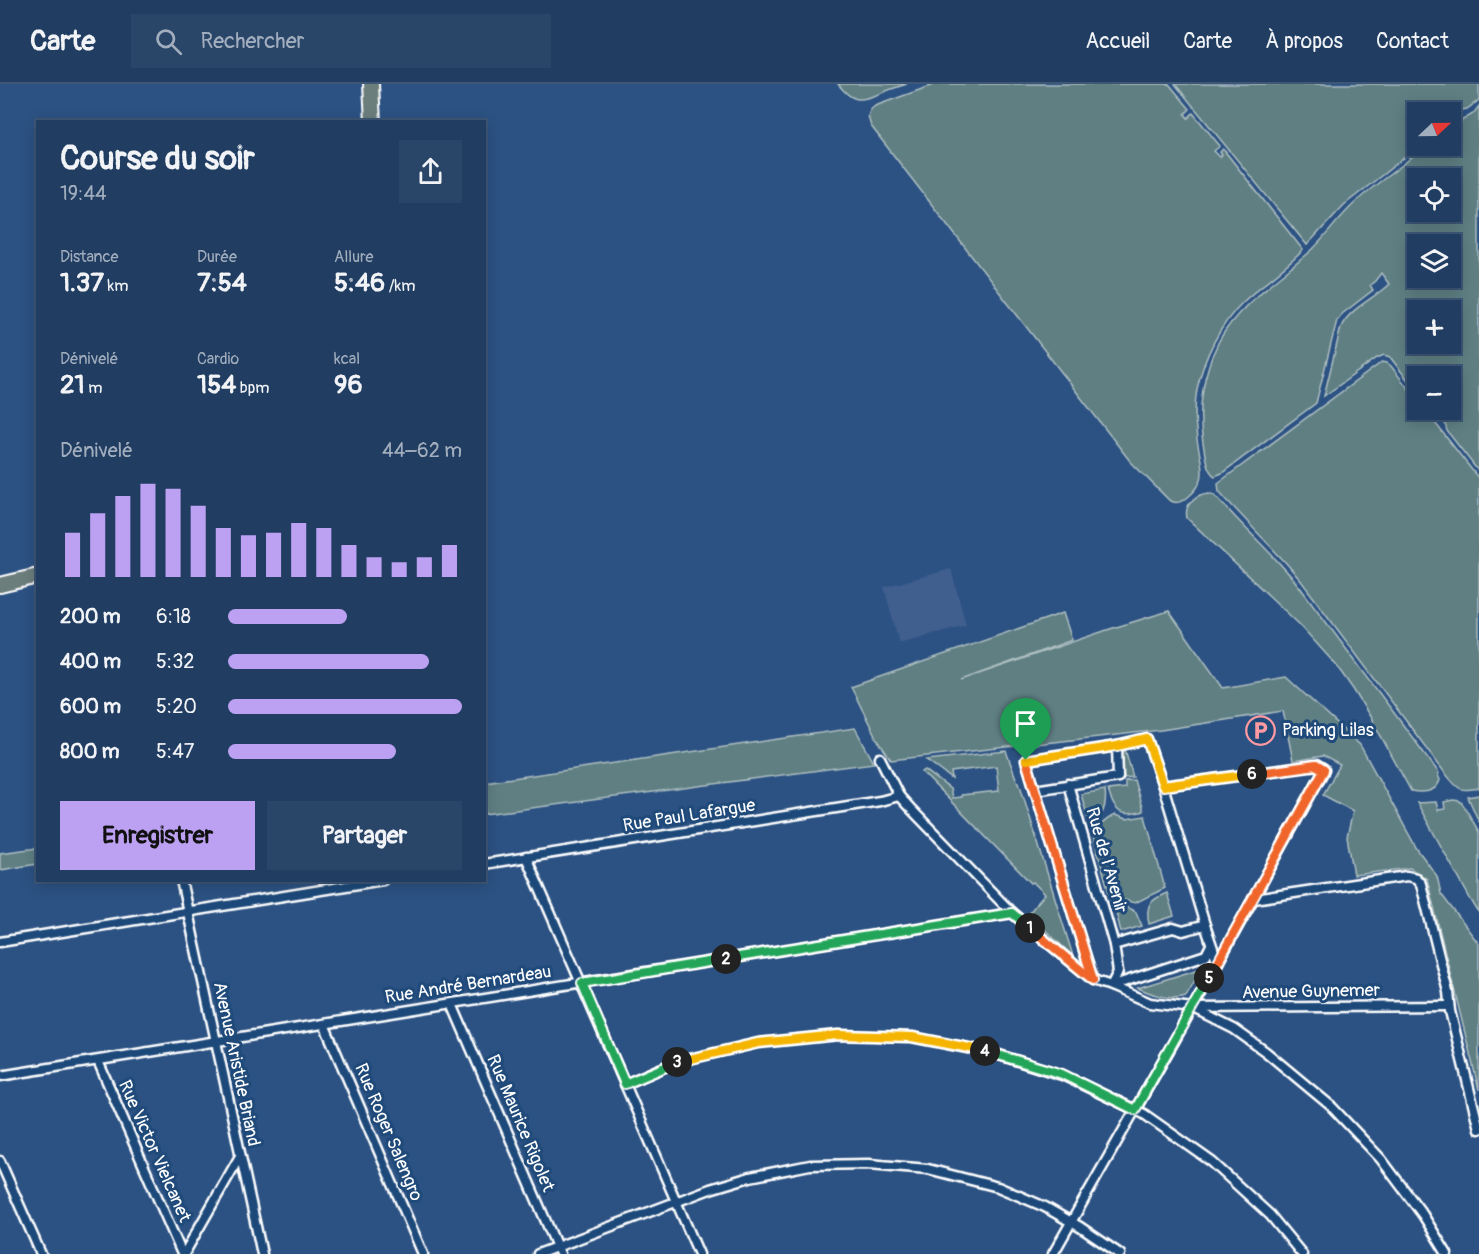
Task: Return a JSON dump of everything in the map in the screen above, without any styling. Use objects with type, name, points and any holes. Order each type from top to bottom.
[{"type":"main road","points":[[371,84],[373,120]]},
{"type":"main road","points":[[0,585],[36,576]]},
{"type":"street","points":[[1093,980],[1026,760],[1147,739],[1218,963]]},
{"type":"street","name":"Rue de l'Avenir","points":[[1035,790],[1118,777],[1117,746]]},
{"type":"street","name":"Avenue Guynemer","points":[[880,758],[899,796],[1012,913],[1093,980],[1150,1003],[1193,1008],[1448,1006]]},
{"type":"street","points":[[1053,1254],[1193,1008],[1324,770],[1316,765],[1163,786]]},
{"type":"street","name":"Rue de l'Avenir","points":[[1068,784],[1114,945],[1118,972],[1111,986]]},
{"type":"street","name":"Rue Paul Lafargue","points":[[486,864],[868,803],[899,796]]},
{"type":"street","points":[[526,857],[699,1254]]},
{"type":"street","points":[[1254,899],[1407,876],[1416,878],[1421,884],[1448,992],[1448,1006],[1479,1129]]},
{"type":"street","name":"Avenue Aristide Briand","points":[[181,882],[262,1254]]},
{"type":"street","points":[[0,942],[371,882]]},
{"type":"street","name":"Rue André Bernardeau","points":[[0,1076],[1012,913]]},
{"type":"street","points":[[1114,945],[1173,927],[1183,931],[1205,925]]},
{"type":"street","points":[[1111,986],[1206,955],[1211,945]]},
{"type":"street","name":"Rue Maurice Rigolet","points":[[452,1004],[558,1250]]},
{"type":"street","points":[[1193,1008],[1234,1029],[1266,1052],[1331,1106],[1381,1159],[1423,1215],[1447,1254]]},
{"type":"street","name":"Rue Roger Salengro","points":[[324,1024],[423,1254]]},
{"type":"street","points":[[625,1084],[676,1062],[758,1043],[838,1035],[912,1037],[993,1053],[1062,1074],[1144,1114],[1212,1162],[1270,1215],[1302,1254]]},
{"type":"street","name":"Rue Victor Vielcanet","points":[[98,1061],[183,1254]]},
{"type":"street","points":[[183,1254],[240,1156]]},
{"type":"street","points":[[0,1161],[40,1254]]},
{"type":"street","points":[[538,1254],[558,1250],[676,1201],[750,1177],[810,1165],[869,1164],[928,1169],[998,1187],[1045,1207],[1120,1254]]},
{"type":"shaded area","points":[[951,569],[966,625],[899,643],[884,587]]},
{"type":"green space","points":[[838,84],[907,84],[872,97],[856,99]]},
{"type":"green space","points":[[936,84],[1169,84],[1190,109],[1185,114],[1188,118],[1193,113],[1220,146],[1214,151],[1220,157],[1223,149],[1303,250],[1235,310],[1214,342],[1200,377],[1195,401],[1197,440],[1202,465],[1201,478],[1199,485],[1185,499],[1177,502],[1170,501],[1130,461],[871,126],[868,114],[875,106]]},
{"type":"green space","points":[[1175,84],[1479,84],[1479,100],[1467,109],[1461,110],[1461,102],[1407,102],[1407,155],[1344,205],[1307,245]]},
{"type":"green space","points":[[1479,106],[1479,472],[1447,431],[1444,420],[1461,420],[1461,366],[1407,366],[1407,379],[1390,357],[1384,355],[1324,396],[1341,327],[1350,314],[1389,284],[1381,273],[1370,285],[1373,290],[1337,320],[1316,403],[1222,473],[1215,476],[1212,474],[1205,457],[1201,430],[1201,404],[1205,378],[1213,353],[1228,327],[1250,302],[1313,249],[1362,197],[1413,156],[1461,156],[1461,121],[1473,114]]},
{"type":"green space","points":[[1382,362],[1391,366],[1407,387],[1407,420],[1433,420],[1479,479],[1479,788],[1466,790],[1453,783],[1302,582],[1219,491],[1218,483]]},
{"type":"green space","points":[[1209,493],[1218,498],[1299,586],[1439,773],[1440,780],[1432,790],[1411,791],[1371,718],[1336,665],[1300,625],[1187,518],[1189,504],[1199,496]]},
{"type":"green space","points":[[1169,611],[1223,688],[1286,677],[1360,745],[1417,849],[1437,876],[1441,894],[1479,944],[1479,1090],[1427,879],[1410,868],[1354,875],[1347,837],[1353,811],[1323,795],[1340,765],[1323,756],[1293,761],[1283,711],[1161,730],[891,760],[877,739],[851,687],[1063,613],[1072,640],[961,680]]},
{"type":"green space","points":[[855,728],[874,763],[486,814],[486,782]]},
{"type":"green space","points":[[1125,749],[1133,777],[1124,778],[1121,759]]},
{"type":"green space","points":[[1006,751],[1019,782],[1073,956],[1028,914],[1045,894],[1033,882],[1031,883],[922,772],[925,770],[950,789],[952,798],[999,791],[996,766],[951,772],[952,779],[927,760]]},
{"type":"green space","points":[[1134,780],[1143,811],[1124,813],[1113,804],[1108,790],[1125,788],[1125,781]]},
{"type":"green space","points":[[1105,790],[1103,810],[1098,819],[1090,825],[1081,794]]},
{"type":"green space","points":[[1479,795],[1479,822],[1468,797]]},
{"type":"green space","points":[[1460,801],[1479,832],[1479,913],[1417,803],[1436,802],[1438,810],[1445,809],[1444,802]]},
{"type":"green space","points":[[1115,815],[1126,819],[1145,816],[1165,888],[1135,903],[1124,900],[1112,903],[1092,832]]},
{"type":"green space","points":[[36,848],[36,864],[0,870],[0,853]]},
{"type":"green space","points":[[1167,893],[1174,916],[1149,924],[1150,904]]},
{"type":"green space","points":[[1124,906],[1136,912],[1142,926],[1121,932],[1115,908]]},
{"type":"green space","points":[[1202,968],[1186,996],[1168,997],[1138,988]]},
{"type":"place","name":"Parking Lilas","points":[[1261,730]]},
{"type":"route","points":[[1147,739],[1163,786],[1316,765],[1324,770],[1135,1110],[1062,1074],[993,1053],[912,1037],[838,1035],[758,1043],[676,1062],[625,1084],[582,983],[1012,913],[1093,980],[1026,760],[1147,739]]}]
